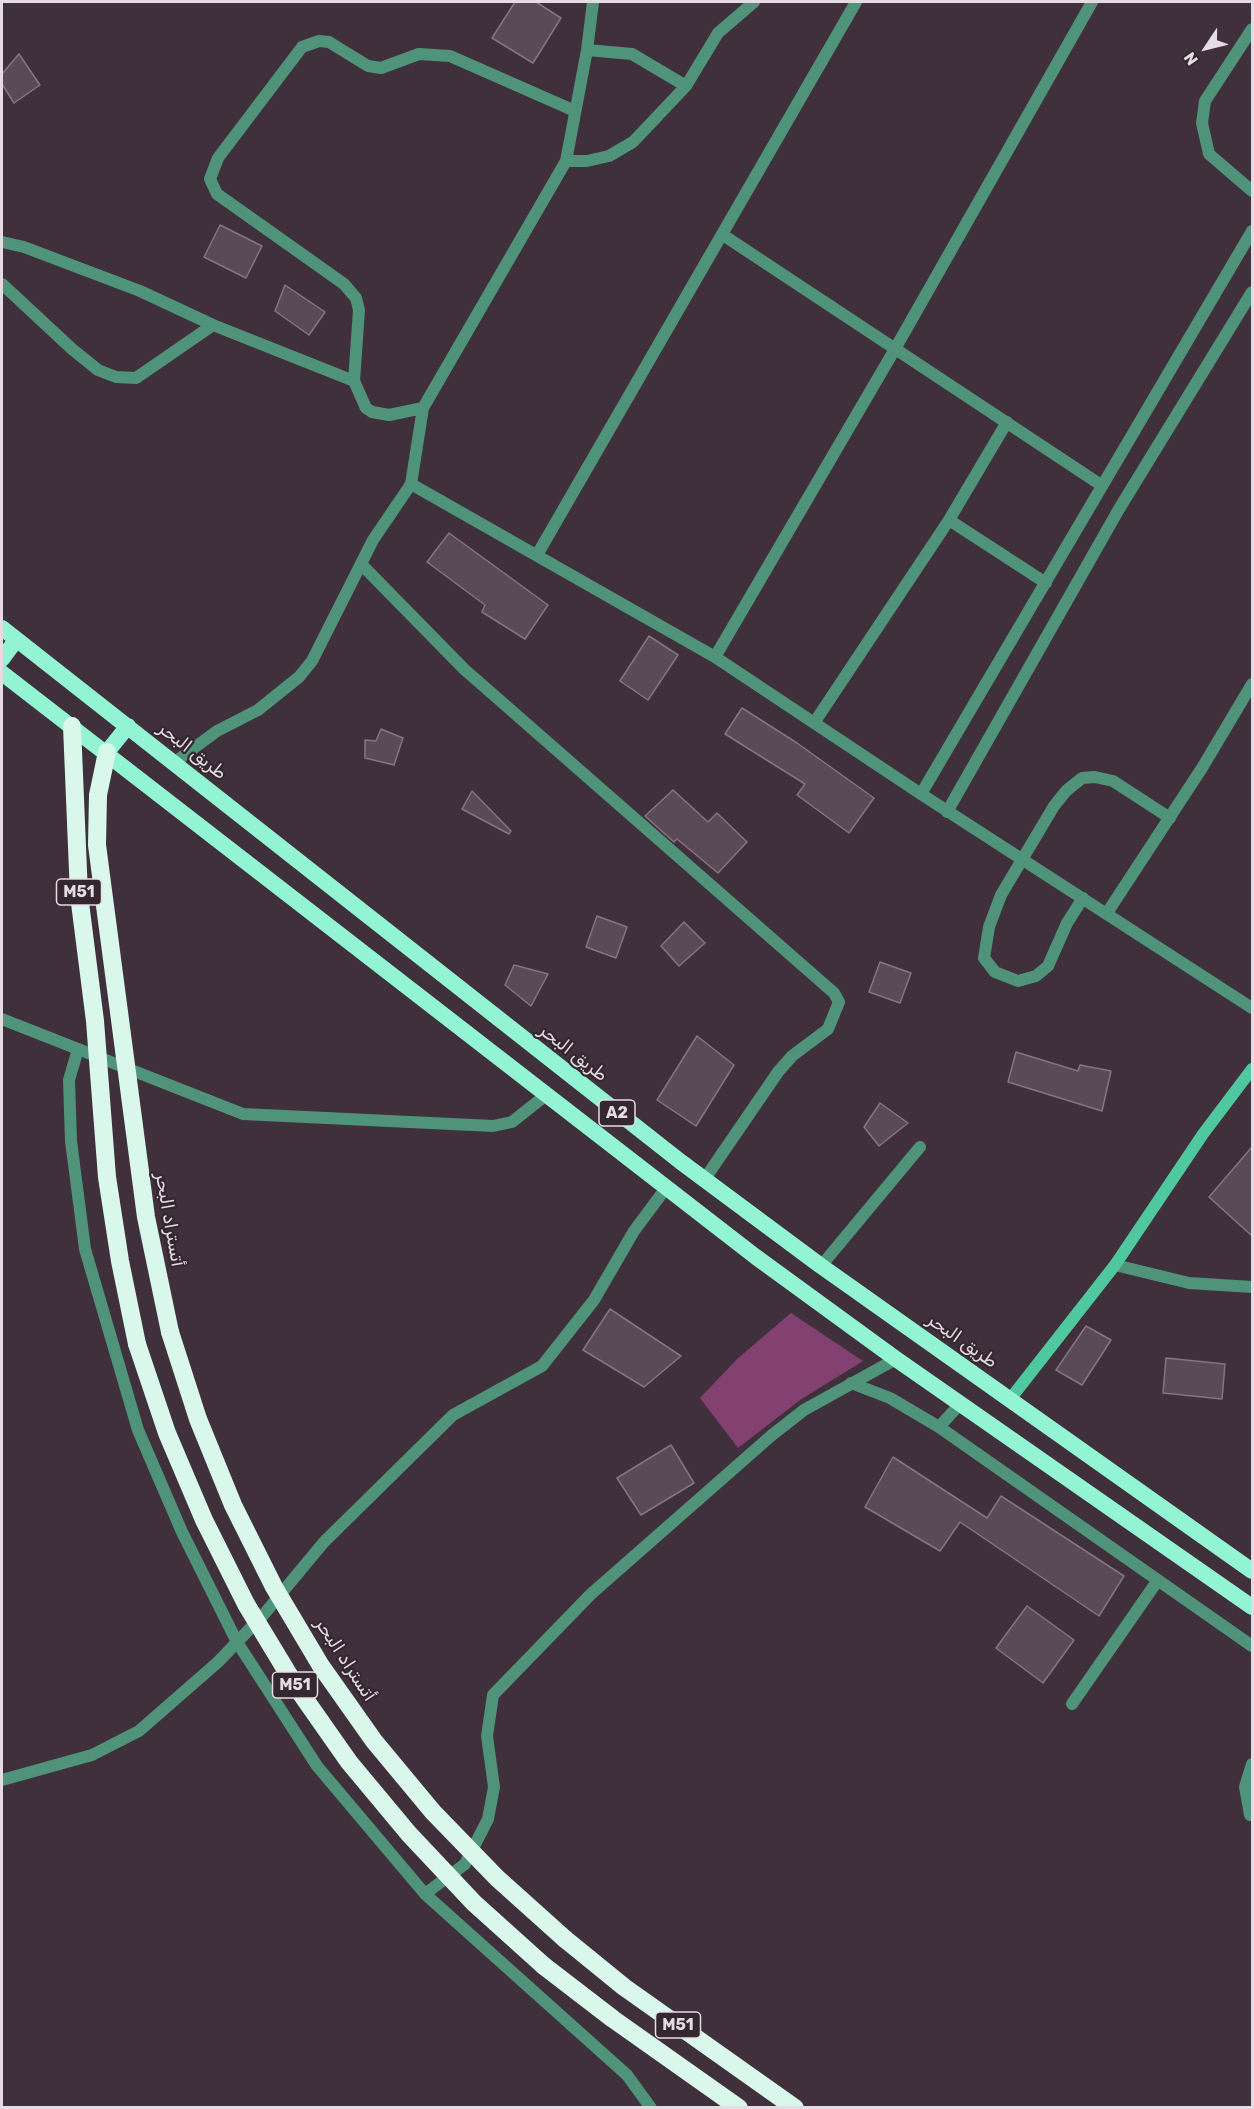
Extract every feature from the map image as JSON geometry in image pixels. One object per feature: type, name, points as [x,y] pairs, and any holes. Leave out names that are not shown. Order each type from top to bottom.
[{"type":"highway","name":"طريق البحر","points":[[2,628],[704,1180],[820,1266],[1011,1398],[1252,1571]]},
{"type":"highway","points":[[2,659],[16,640]]},
{"type":"highway","name":"A2","points":[[2,673],[107,752],[279,889],[666,1188],[896,1359],[1252,1607]]},
{"type":"highway","name":"M51","points":[[72,726],[79,895],[90,970],[107,1177],[120,1261],[137,1344],[167,1433],[204,1520],[246,1604],[295,1685],[349,1762],[409,1834],[474,1903],[544,1966],[613,2019],[740,2108]]},
{"type":"highway","points":[[107,752],[128,726]]},
{"type":"highway","name":"أتستراد البحر","points":[[107,752],[98,795],[97,845],[146,1217],[170,1332],[198,1419],[233,1505],[274,1587],[321,1666],[374,1741],[433,1812],[497,1878],[565,1939],[624,1987],[795,2108]]},
{"type":"main road","points":[[1011,1398],[1115,1265],[1203,1134],[1252,1069]]},
{"type":"street","points":[[175,762],[217,731],[258,710],[298,677],[312,661],[386,519],[411,484],[423,408],[566,161],[587,51],[593,2]]},
{"type":"street","points":[[566,161],[609,156],[633,142],[686,86],[718,33],[754,2]]},
{"type":"street","points":[[537,555],[856,2]]},
{"type":"street","points":[[715,657],[896,349],[1092,2]]},
{"type":"street","points":[[1252,29],[1205,101],[1202,123],[1209,154],[1252,191]]},
{"type":"street","points":[[423,408],[389,415],[372,412],[359,396],[354,381],[359,310],[356,298],[344,284],[226,202],[212,186],[210,179],[218,158],[302,47],[312,42],[329,42],[368,66],[381,68],[419,54],[450,56],[575,111]]},
{"type":"street","points":[[587,51],[632,54],[686,86]]},
{"type":"street","points":[[921,794],[1046,583],[1101,484],[1252,231]]},
{"type":"street","points":[[723,235],[1101,484]]},
{"type":"street","points":[[2,242],[24,247],[140,291],[213,325],[354,381]]},
{"type":"street","points":[[2,284],[98,370],[116,377],[136,378],[213,325]]},
{"type":"street","points":[[947,812],[1119,509],[1252,292]]},
{"type":"street","points":[[814,723],[949,520],[1007,423]]},
{"type":"street","points":[[411,484],[715,657],[947,812],[1252,1008]]},
{"type":"street","points":[[949,520],[1046,583]]},
{"type":"street","points":[[361,564],[464,669],[834,993],[840,1002],[828,1029],[792,1056],[777,1072],[704,1180]]},
{"type":"street","points":[[1107,913],[1170,818],[1252,684]]},
{"type":"street","points":[[1083,898],[1067,923],[1048,966],[1036,976],[1018,981],[995,972],[984,958],[989,927],[1001,895],[1024,861],[1054,806],[1065,791],[1082,778],[1095,777],[1113,781],[1170,818]]},
{"type":"street","points":[[2,1019],[243,1114],[493,1126],[512,1122],[546,1095]]},
{"type":"street","points":[[78,1049],[69,1080],[71,1141],[85,1249],[138,1430],[182,1532],[237,1642],[317,1766],[425,1894],[627,2075],[651,2108]]},
{"type":"street","points":[[820,1266],[920,1147]]},
{"type":"street","points":[[2,1780],[92,1755],[139,1731],[237,1642],[324,1542],[453,1415],[542,1366],[594,1300],[634,1231],[666,1188]]},
{"type":"street","points":[[1115,1265],[1189,1283],[1252,1287]]},
{"type":"street","points":[[425,1894],[465,1863],[488,1819],[494,1787],[487,1736],[493,1695],[591,1594],[763,1443],[804,1410],[896,1359]]},
{"type":"street","points":[[851,1383],[890,1398],[939,1427],[1252,1646]]},
{"type":"street","points":[[939,1427],[960,1404]]},
{"type":"street","points":[[1072,1704],[1158,1580]]},
{"type":"street","points":[[1250,1815],[1245,1787],[1252,1764]]},
{"type":"shaded area","points":[[791,1313],[863,1361],[800,1400],[738,1448],[700,1398],[737,1359]]},
{"type":"building","points":[[515,2],[536,2],[561,18],[533,63],[492,38]]},
{"type":"building","points":[[19,54],[40,85],[14,103],[2,84],[2,74]]},
{"type":"building","points":[[220,225],[262,246],[246,278],[204,257]]},
{"type":"building","points":[[285,285],[325,312],[309,335],[275,311]]},
{"type":"building","points":[[449,533],[548,605],[525,639],[482,612],[485,605],[427,562]]},
{"type":"building","points":[[649,636],[678,655],[648,700],[620,681]]},
{"type":"building","points":[[742,708],[797,743],[874,798],[849,833],[797,795],[805,784],[725,734]]},
{"type":"building","points":[[381,729],[403,738],[394,765],[365,758],[365,740],[376,741]]},
{"type":"building","points":[[673,790],[708,822],[717,813],[747,842],[718,873],[677,839],[674,842],[645,816]]},
{"type":"building","points":[[472,791],[511,831],[509,834],[462,809]]},
{"type":"building","points":[[597,916],[627,927],[616,958],[586,947]]},
{"type":"building","points":[[684,922],[705,943],[679,966],[661,946]]},
{"type":"building","points":[[880,962],[911,973],[900,1003],[869,992]]},
{"type":"building","points":[[514,965],[548,974],[531,1006],[505,985]]},
{"type":"building","points":[[697,1036],[734,1065],[696,1126],[657,1100]]},
{"type":"building","points":[[1016,1052],[1078,1071],[1080,1065],[1111,1071],[1102,1111],[1008,1082]]},
{"type":"building","points":[[880,1103],[908,1123],[879,1146],[864,1127]]},
{"type":"building","points":[[1252,1147],[1252,1236],[1209,1197]]},
{"type":"building","points":[[610,1309],[681,1356],[644,1387],[583,1350]]},
{"type":"building","points":[[1086,1326],[1111,1340],[1082,1385],[1056,1370]]},
{"type":"building","points":[[1166,1358],[1225,1364],[1222,1399],[1163,1393]]},
{"type":"building","points":[[671,1445],[694,1483],[641,1515],[617,1478]]},
{"type":"building","points":[[893,1457],[987,1518],[1001,1496],[1124,1576],[1099,1616],[960,1522],[940,1551],[865,1507]]},
{"type":"building","points":[[1027,1606],[1074,1640],[1043,1683],[996,1648]]}]
